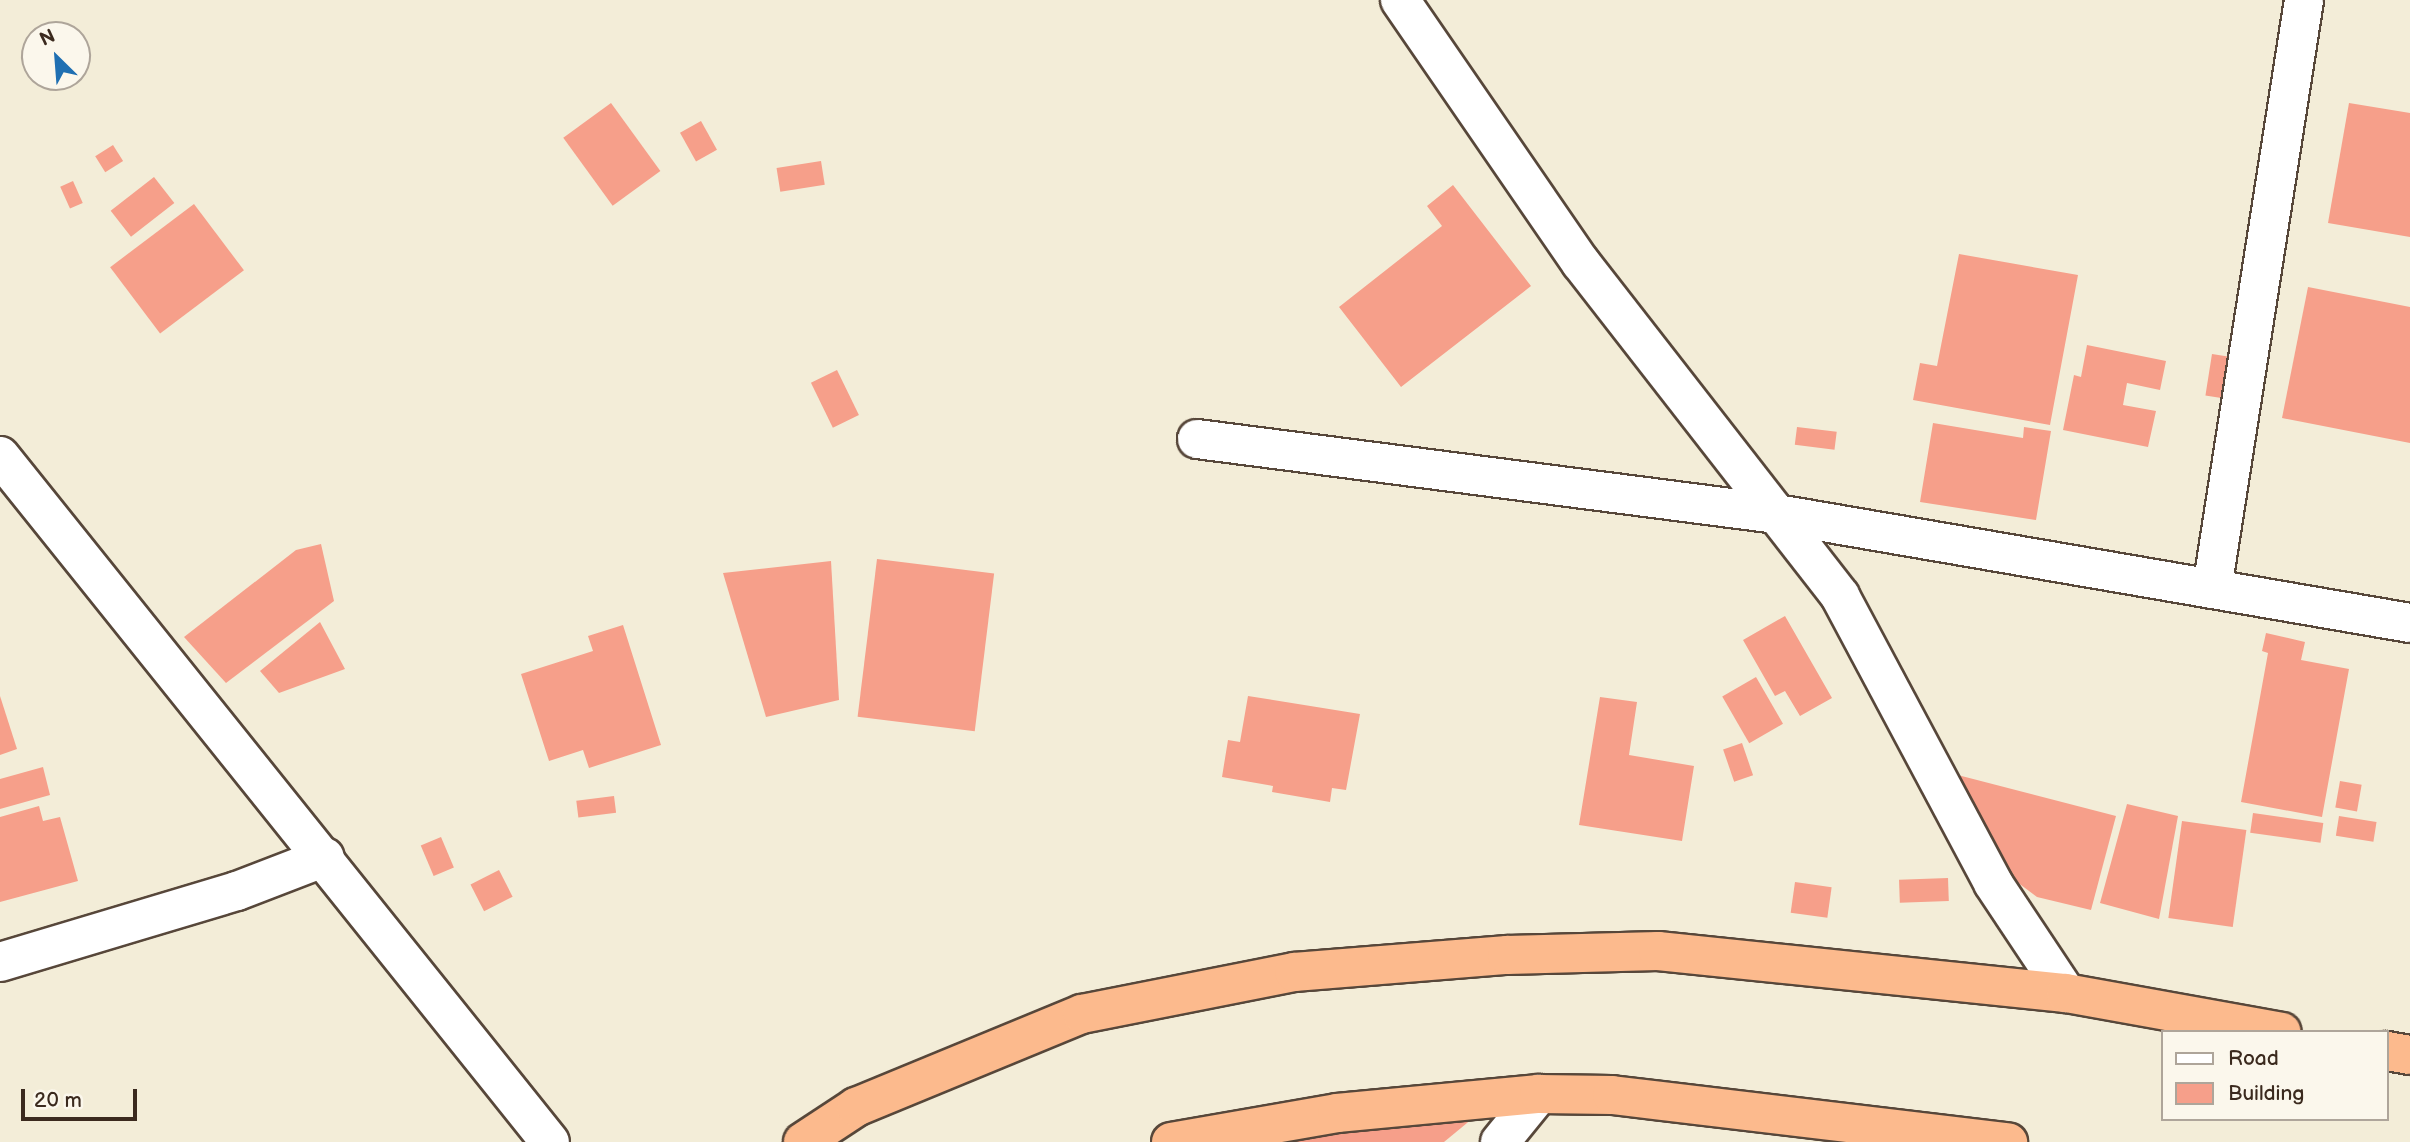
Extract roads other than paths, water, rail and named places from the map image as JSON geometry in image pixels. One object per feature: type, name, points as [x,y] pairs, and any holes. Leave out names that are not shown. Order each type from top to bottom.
[{"type":"highway","points":[[803,1142],[856,1107],[1082,1014],[1294,972],[1507,955],[1658,951],[2066,993],[2270,1030]]},
{"type":"highway","points":[[2389,1051],[2410,1055]]},
{"type":"highway","points":[[1171,1142],[1324,1114],[1539,1094],[1612,1095],[2008,1142]]},
{"type":"street","points":[[1400,0],[1581,263],[1840,596],[1993,883],[2066,993]]},
{"type":"street","points":[[2213,589],[2304,0]]},
{"type":"street","points":[[1198,439],[1777,514],[2410,623]]},
{"type":"street","points":[[0,456],[325,857],[550,1142]]},
{"type":"street","points":[[0,962],[237,891],[325,857]]},
{"type":"street","points":[[1500,1142],[1539,1094]]}]
